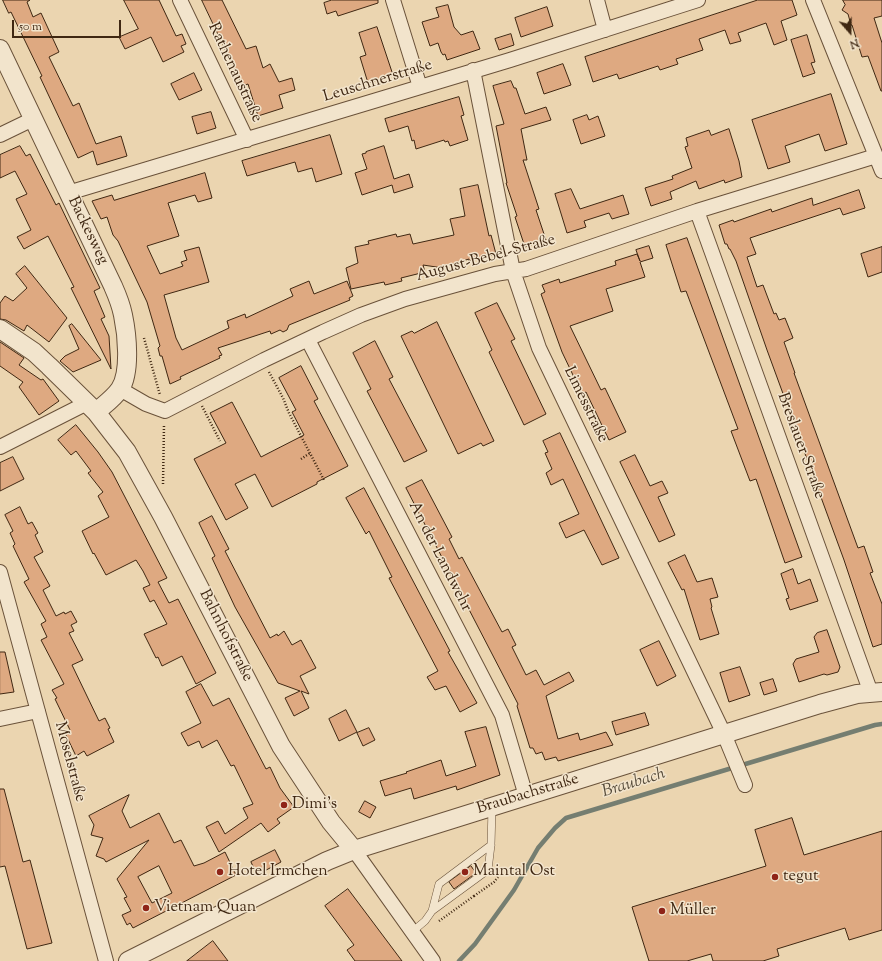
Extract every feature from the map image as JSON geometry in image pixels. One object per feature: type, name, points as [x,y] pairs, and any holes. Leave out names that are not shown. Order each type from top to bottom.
[{"type":"street","name":"Rathenaustraße","points":[[180,0],[247,140]]},
{"type":"street","points":[[393,0],[420,86]]},
{"type":"street","points":[[597,0],[605,30]]},
{"type":"street","name":"Leuschnerstraße","points":[[68,193],[510,60],[698,0]]},
{"type":"street","points":[[813,0],[882,171]]},
{"type":"street","name":"Backesweg","points":[[0,49],[113,286],[121,307],[125,326],[127,360],[125,379],[120,389],[112,398],[91,408]]},
{"type":"street","name":"Limesstraße","points":[[473,70],[513,271],[539,348],[724,734]]},
{"type":"street","points":[[0,135],[33,119]]},
{"type":"street","name":"August-Bebel-Straße","points":[[165,411],[264,360],[362,315],[405,299],[495,274],[526,269],[697,212],[876,156]]},
{"type":"street","name":"Breslauer Straße","points":[[697,212],[877,692]]},
{"type":"street","name":"Bahnhofstraße","points":[[0,329],[34,352],[91,408],[120,443],[139,472],[281,746],[331,822],[354,850],[433,961]]},
{"type":"street","name":"An der Landwehr","points":[[308,340],[502,715],[526,796]]},
{"type":"street","points":[[120,389],[146,404],[165,411]]},
{"type":"street","points":[[0,447],[91,408]]},
{"type":"street","name":"Moselstraße","points":[[0,572],[106,961]]},
{"type":"street","name":"Braubachstraße","points":[[128,961],[327,861],[354,850],[827,702],[857,694],[877,692]]},
{"type":"street","points":[[0,719],[38,711]]},
{"type":"street","points":[[724,734],[745,785]]},
{"type":"lane","points":[[413,931],[425,921],[432,911],[488,870],[491,845],[492,806]]},
{"type":"lane","points":[[432,911],[439,884],[491,845]]},
{"type":"path","points":[[142,334],[165,411],[163,439],[163,487]]},
{"type":"path","points":[[264,360],[289,413],[324,480]]},
{"type":"path","points":[[196,395],[220,441]]},
{"type":"path","points":[[301,458],[310,453]]},
{"type":"building","points":[[3,0],[30,0],[27,2],[33,17],[41,13],[59,52],[49,57],[73,106],[79,103],[96,144],[121,136],[127,156],[97,165],[93,151],[78,158],[40,77],[42,76],[11,12],[9,13]]},
{"type":"building","points":[[124,0],[159,0],[176,36],[182,34],[186,44],[181,46],[184,52],[163,62],[151,37],[125,49],[119,37],[138,29]]},
{"type":"building","points":[[202,0],[222,0],[246,49],[256,46],[263,68],[270,64],[279,82],[292,78],[295,90],[279,95],[283,108],[258,116],[248,84],[243,86]]},
{"type":"building","points":[[332,0],[378,0],[378,3],[338,16],[336,11],[327,14],[324,3]]},
{"type":"building","points":[[758,0],[792,0],[797,15],[781,21],[787,40],[774,45],[766,23],[738,33],[741,41],[730,44],[725,30],[699,39],[703,50],[676,59],[678,64],[660,70],[658,66],[619,79],[617,74],[593,82],[585,57]]},
{"type":"building","points":[[843,0],[882,0],[882,16],[874,18],[882,43],[882,91],[868,56],[862,57],[848,14],[842,10],[845,5]]},
{"type":"building","points":[[448,5],[454,27],[461,35],[473,31],[480,49],[447,60],[445,54],[443,55],[441,52],[438,43],[430,46],[422,22],[439,17],[436,8]]},
{"type":"building","points":[[547,7],[553,26],[521,37],[515,18]]},
{"type":"building","points":[[377,27],[393,75],[368,83],[360,57],[366,55],[359,33]]},
{"type":"building","points":[[511,34],[514,45],[499,50],[495,39]]},
{"type":"building","points":[[807,35],[815,62],[811,63],[815,73],[803,77],[791,40]]},
{"type":"building","points":[[563,64],[571,85],[544,94],[537,73]]},
{"type":"building","points":[[194,73],[202,90],[179,100],[171,84]]},
{"type":"building","points":[[511,81],[514,88],[516,88],[525,114],[546,107],[551,120],[521,129],[527,160],[523,160],[539,209],[536,210],[546,240],[525,247],[506,183],[496,126],[504,124],[493,86]]},
{"type":"building","points":[[831,94],[847,144],[825,151],[819,134],[785,146],[790,162],[768,169],[752,120]]},
{"type":"building","points":[[459,97],[464,115],[461,116],[468,140],[450,146],[448,141],[445,142],[444,140],[416,149],[408,126],[389,132],[385,119]]},
{"type":"building","points":[[211,112],[216,128],[197,134],[192,117]]},
{"type":"building","points":[[587,115],[589,120],[598,116],[605,136],[581,144],[573,120]]},
{"type":"building","points":[[729,129],[739,161],[742,177],[725,183],[724,180],[699,189],[696,181],[670,192],[672,199],[651,206],[645,188],[673,179],[672,176],[692,168],[685,147],[688,146],[686,138],[709,130],[711,135]]},
{"type":"building","points":[[330,135],[342,174],[316,182],[312,168],[298,172],[295,162],[247,176],[242,161]]},
{"type":"building","points":[[20,146],[26,156],[30,154],[56,205],[59,203],[100,288],[94,291],[105,317],[101,319],[109,336],[111,369],[71,288],[74,287],[48,236],[24,249],[17,237],[31,230],[16,199],[27,194],[15,171],[0,178],[0,155]]},
{"type":"building","points":[[384,146],[394,179],[409,174],[413,187],[394,193],[392,185],[362,195],[355,173],[367,169],[362,154]]},
{"type":"building","points":[[205,173],[212,198],[198,202],[195,195],[168,203],[179,236],[147,246],[160,274],[183,266],[181,262],[187,260],[184,251],[199,247],[209,282],[164,295],[176,338],[182,350],[229,328],[227,321],[245,314],[246,318],[293,296],[290,289],[309,281],[314,294],[347,281],[353,296],[349,298],[350,300],[289,325],[287,330],[283,332],[280,330],[271,334],[270,331],[218,348],[222,355],[219,356],[220,358],[180,377],[181,379],[170,384],[162,356],[160,356],[158,348],[160,346],[147,302],[118,241],[113,235],[107,217],[101,219],[92,201],[112,195],[114,200]]},
{"type":"building","points":[[478,185],[489,236],[491,235],[496,254],[469,261],[469,259],[443,268],[423,265],[425,272],[401,278],[402,281],[385,285],[384,282],[351,289],[346,268],[358,263],[355,247],[369,244],[368,241],[396,234],[397,237],[410,234],[413,244],[454,235],[450,219],[465,216],[460,189]]},
{"type":"building","points":[[571,189],[580,209],[623,195],[629,214],[612,219],[609,213],[584,221],[586,227],[567,233],[555,194]]},
{"type":"building","points":[[859,190],[865,208],[843,215],[840,208],[750,238],[756,254],[747,257],[757,287],[763,285],[774,314],[776,313],[779,320],[785,318],[793,338],[784,342],[794,373],[858,548],[864,546],[873,572],[870,573],[882,604],[882,644],[873,647],[844,560],[736,261],[727,244],[725,244],[719,225],[733,220],[734,222],[771,209],[772,212],[812,198],[813,205]]},
{"type":"building","points":[[687,238],[802,557],[785,563],[756,479],[750,481],[731,431],[738,429],[686,291],[681,292],[666,245]]},
{"type":"building","points":[[649,246],[653,258],[640,262],[645,277],[606,289],[613,311],[570,326],[601,390],[605,388],[626,432],[609,440],[586,392],[582,394],[562,352],[541,294],[545,292],[542,285],[559,279],[560,283],[616,265],[615,261],[637,254],[640,261],[636,250]]},
{"type":"building","points":[[882,247],[882,272],[868,277],[861,254]]},
{"type":"building","points":[[25,266],[67,318],[49,342],[27,325],[24,331],[6,320],[0,319],[0,303],[5,296],[13,301],[27,288],[16,274]]},
{"type":"building","points":[[497,303],[515,339],[511,341],[546,414],[524,425],[489,352],[492,350],[475,313]]},
{"type":"building","points":[[437,322],[494,441],[483,446],[481,443],[458,454],[401,336],[412,331],[414,333]]},
{"type":"building","points":[[72,324],[101,360],[73,372],[60,361],[65,356],[79,349],[69,326]]},
{"type":"building","points":[[375,341],[393,377],[389,379],[427,451],[404,462],[367,391],[371,389],[353,353]]},
{"type":"building","points":[[0,342],[24,358],[19,365],[41,380],[43,379],[59,401],[39,415],[19,387],[23,382],[0,366]]},
{"type":"building","points":[[301,366],[318,399],[314,401],[348,466],[272,507],[255,474],[235,484],[248,508],[226,520],[194,459],[226,443],[210,413],[232,402],[261,457],[304,435],[292,412],[296,410],[279,378]]},
{"type":"building","points":[[76,425],[112,472],[167,578],[158,582],[169,603],[178,599],[216,673],[196,684],[182,656],[162,666],[158,657],[156,658],[144,634],[167,624],[154,600],[150,602],[143,588],[150,585],[136,560],[106,575],[94,553],[93,554],[82,531],[109,517],[98,496],[103,492],[88,473],[91,471],[76,451],[71,455],[58,440]]},
{"type":"building","points":[[560,433],[619,558],[602,565],[584,530],[566,538],[559,523],[579,514],[563,479],[551,485],[546,473],[552,469],[545,453],[548,452],[543,441]]},
{"type":"building","points":[[635,455],[650,486],[662,481],[668,493],[658,497],[675,535],[659,542],[620,462]]},
{"type":"building","points":[[13,457],[24,479],[0,491],[0,463]]},
{"type":"building","points":[[422,480],[452,537],[449,539],[459,559],[462,557],[502,632],[508,629],[516,645],[512,647],[526,675],[536,670],[544,685],[569,672],[574,681],[546,696],[558,739],[578,733],[580,740],[606,732],[613,745],[558,761],[556,757],[545,760],[542,752],[536,754],[533,748],[530,748],[517,706],[518,704],[406,488]]},
{"type":"building","points":[[364,488],[450,651],[448,652],[477,703],[460,712],[446,686],[435,690],[427,677],[438,671],[389,578],[392,577],[369,531],[366,534],[346,498]]},
{"type":"building","points":[[20,507],[28,524],[32,522],[38,533],[35,535],[43,552],[34,557],[50,586],[43,590],[56,616],[64,612],[65,614],[71,611],[77,622],[71,625],[74,631],[69,633],[83,660],[72,665],[99,721],[105,718],[114,742],[87,756],[84,751],[76,756],[65,733],[70,730],[55,699],[57,698],[52,690],[64,684],[41,640],[47,637],[41,624],[46,621],[24,582],[29,579],[13,546],[15,544],[10,533],[13,531],[5,515]]},
{"type":"building","points":[[212,516],[229,549],[225,551],[270,638],[277,634],[278,636],[284,631],[292,645],[301,640],[316,668],[300,676],[309,694],[301,691],[309,708],[294,716],[285,698],[300,691],[278,683],[235,607],[212,558],[215,556],[199,523]]},
{"type":"building","points":[[685,555],[697,582],[712,578],[718,597],[710,599],[711,608],[719,634],[700,640],[684,589],[682,590],[668,563]]},
{"type":"building","points":[[793,569],[798,584],[810,579],[818,601],[790,610],[786,599],[789,598],[781,574]]},
{"type":"building","points":[[827,630],[840,667],[838,672],[827,675],[824,674],[799,682],[793,664],[796,659],[819,652],[814,637],[817,633]]},
{"type":"building","points":[[659,641],[676,676],[657,686],[640,650]]},
{"type":"building","points":[[0,652],[5,652],[14,692],[0,694]]},
{"type":"building","points":[[740,667],[750,695],[729,702],[720,673]]},
{"type":"building","points":[[773,679],[777,691],[764,695],[760,683]]},
{"type":"building","points":[[201,684],[213,706],[229,698],[266,769],[270,767],[280,788],[294,807],[277,819],[280,823],[268,832],[261,823],[219,852],[206,827],[218,821],[225,834],[248,818],[243,808],[253,804],[234,765],[231,766],[217,740],[202,748],[199,741],[188,746],[181,733],[201,723],[186,692]]},
{"type":"building","points":[[346,710],[357,732],[339,741],[329,719]]},
{"type":"building","points":[[645,713],[649,725],[616,735],[612,722]]},
{"type":"building","points":[[486,727],[500,775],[457,790],[456,786],[414,799],[411,788],[385,796],[380,781],[407,773],[406,772],[441,760],[446,776],[476,766],[465,732]]},
{"type":"building","points":[[369,728],[375,740],[363,746],[357,733]]},
{"type":"building","points":[[0,789],[4,789],[23,862],[30,860],[52,943],[27,949],[5,866],[0,867]]},
{"type":"building","points":[[129,795],[122,811],[130,828],[159,813],[174,843],[181,840],[194,866],[204,863],[225,852],[236,875],[133,928],[130,923],[127,925],[122,915],[131,911],[124,898],[127,897],[117,879],[149,840],[106,862],[104,859],[96,856],[103,838],[91,835],[94,825],[89,816]],"holes":[[[159,866],[172,893],[152,903],[138,877]]]},
{"type":"building","points":[[365,801],[376,807],[370,818],[359,812]]},
{"type":"building","points":[[792,818],[804,855],[882,831],[882,930],[849,940],[845,928],[777,949],[779,956],[763,961],[713,961],[711,954],[687,961],[649,961],[632,907],[766,866],[755,830]]},
{"type":"building","points":[[275,850],[281,862],[257,875],[251,862]]},
{"type":"building","points":[[471,866],[476,873],[454,889],[449,882]]},
{"type":"building","points":[[348,889],[402,961],[355,961],[347,950],[354,945],[325,906]]},
{"type":"building","points":[[213,941],[228,961],[187,961]]},
{"type":"waterway","name":"Braubach","points":[[459,961],[475,944],[514,890],[538,848],[555,828],[566,818],[882,724]]},
{"type":"place","name":"Dimi's","points":[[284,805]]},
{"type":"place","name":"Hotel Irmchen","points":[[220,872]]},
{"type":"place","name":"Maintal Ost","points":[[465,872]]},
{"type":"place","name":"tegut","points":[[775,877]]},
{"type":"place","name":"Vietnam Quan","points":[[146,908]]},
{"type":"place","name":"Müller","points":[[662,911]]}]
